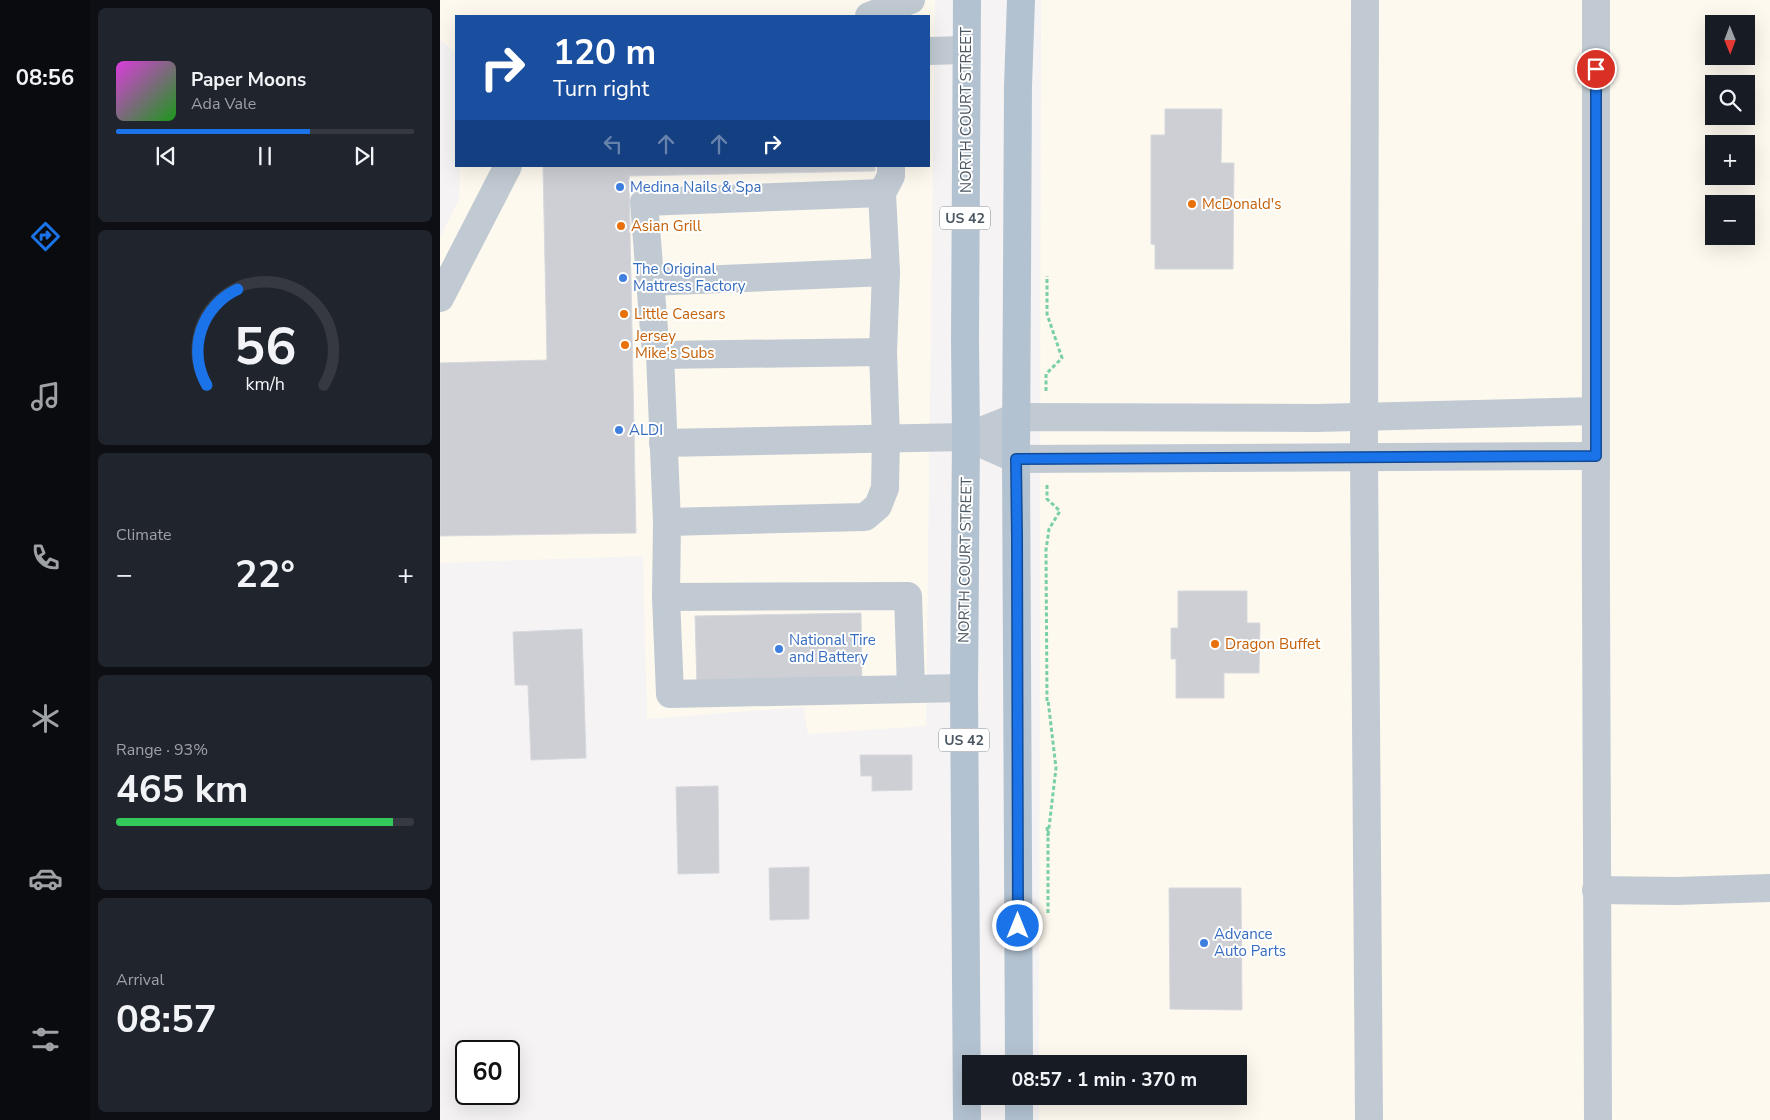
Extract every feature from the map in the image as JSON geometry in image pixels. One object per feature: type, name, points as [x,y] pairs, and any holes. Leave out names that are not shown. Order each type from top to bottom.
[{"type":"main road","name":"NORTH COURT STREET","points":[[967,0],[964,688],[967,1120]]},
{"type":"main road","points":[[1019,1055],[1016,417],[1018,96],[1021,0]]},
{"type":"main road","points":[[1019,1105],[1020,1120]]},
{"type":"lane","points":[[877,11],[911,0]]},
{"type":"lane","points":[[1365,0],[1364,458],[1369,1120]]},
{"type":"lane","points":[[1596,0],[1596,890],[1598,1120]]},
{"type":"lane","points":[[930,51],[966,50]]},
{"type":"lane","points":[[440,298],[507,167]]},
{"type":"lane","points":[[667,522],[865,517],[878,506],[885,488],[886,438],[883,352],[886,272],[882,193],[891,176],[891,167]]},
{"type":"lane","points":[[882,193],[644,202],[655,343],[660,355],[667,522],[666,597],[670,694],[964,688]]},
{"type":"lane","points":[[649,282],[886,272]]},
{"type":"lane","points":[[660,355],[883,352]]},
{"type":"lane","points":[[663,443],[966,437],[1016,417],[1316,418],[1596,411]]},
{"type":"lane","points":[[966,437],[1016,459],[1596,456]]},
{"type":"lane","points":[[666,597],[908,596],[911,688]]},
{"type":"lane","points":[[1596,890],[1676,891],[1770,888]]},
{"type":"path","points":[[1046,269],[1047,314],[1062,358],[1046,374],[1047,417]]},
{"type":"path","points":[[1046,458],[1047,499],[1060,511],[1049,529],[1046,550],[1047,694],[1056,768],[1048,836]]},
{"type":"shaded area","points":[[440,0],[935,0],[926,726],[808,734],[803,707],[647,719],[643,556],[440,563],[440,238],[459,199],[460,167],[930,167],[930,15],[455,15],[455,53],[440,39]]},
{"type":"shaded area","points":[[1041,0],[1770,0],[1770,1120],[1039,1120],[1039,1105],[1247,1105],[1247,1055],[1039,1055]]},
{"type":"building","name":"McDonald's","points":[[1165,109],[1222,109],[1221,163],[1234,163],[1233,269],[1155,269],[1155,245],[1151,244],[1151,135],[1165,135]]},
{"type":"building","points":[[543,167],[875,167],[875,171],[629,176],[636,533],[440,536],[440,363],[547,360]]},
{"type":"building","name":"Dragon Buffet","points":[[1178,591],[1247,591],[1247,623],[1260,623],[1259,673],[1224,673],[1224,698],[1176,698],[1176,659],[1171,659],[1171,628],[1178,628]]},
{"type":"building","name":"National Tire and Battery","points":[[861,613],[862,683],[697,686],[695,616]]},
{"type":"building","points":[[582,629],[586,758],[531,760],[528,685],[515,685],[513,632]]},
{"type":"building","points":[[860,755],[912,755],[912,790],[872,791],[872,776],[861,776]]},
{"type":"building","points":[[718,786],[719,873],[678,874],[676,787]]},
{"type":"building","points":[[809,867],[809,919],[770,920],[769,868]]},
{"type":"building","points":[[1169,888],[1241,888],[1242,1010],[1170,1009]]},
{"type":"place","name":"Medina Nails & Spa","points":[[620,187]]},
{"type":"place","name":"McDonald's","points":[[1192,204]]},
{"type":"place","name":"Asian Grill","points":[[621,226]]},
{"type":"place","name":"The Original Mattress Factory","points":[[623,278]]},
{"type":"place","name":"Little Caesars","points":[[624,314]]},
{"type":"place","name":"Jersey Mike's Subs","points":[[625,345]]},
{"type":"place","name":"ALDI","points":[[619,430]]},
{"type":"place","name":"Dragon Buffet","points":[[1215,644]]},
{"type":"place","name":"National Tire and Battery","points":[[779,649]]},
{"type":"place","name":"Advance Auto Parts","points":[[1204,943]]},
{"type":"route","points":[[1018,926],[1016,459],[1596,456],[1596,69]]}]
